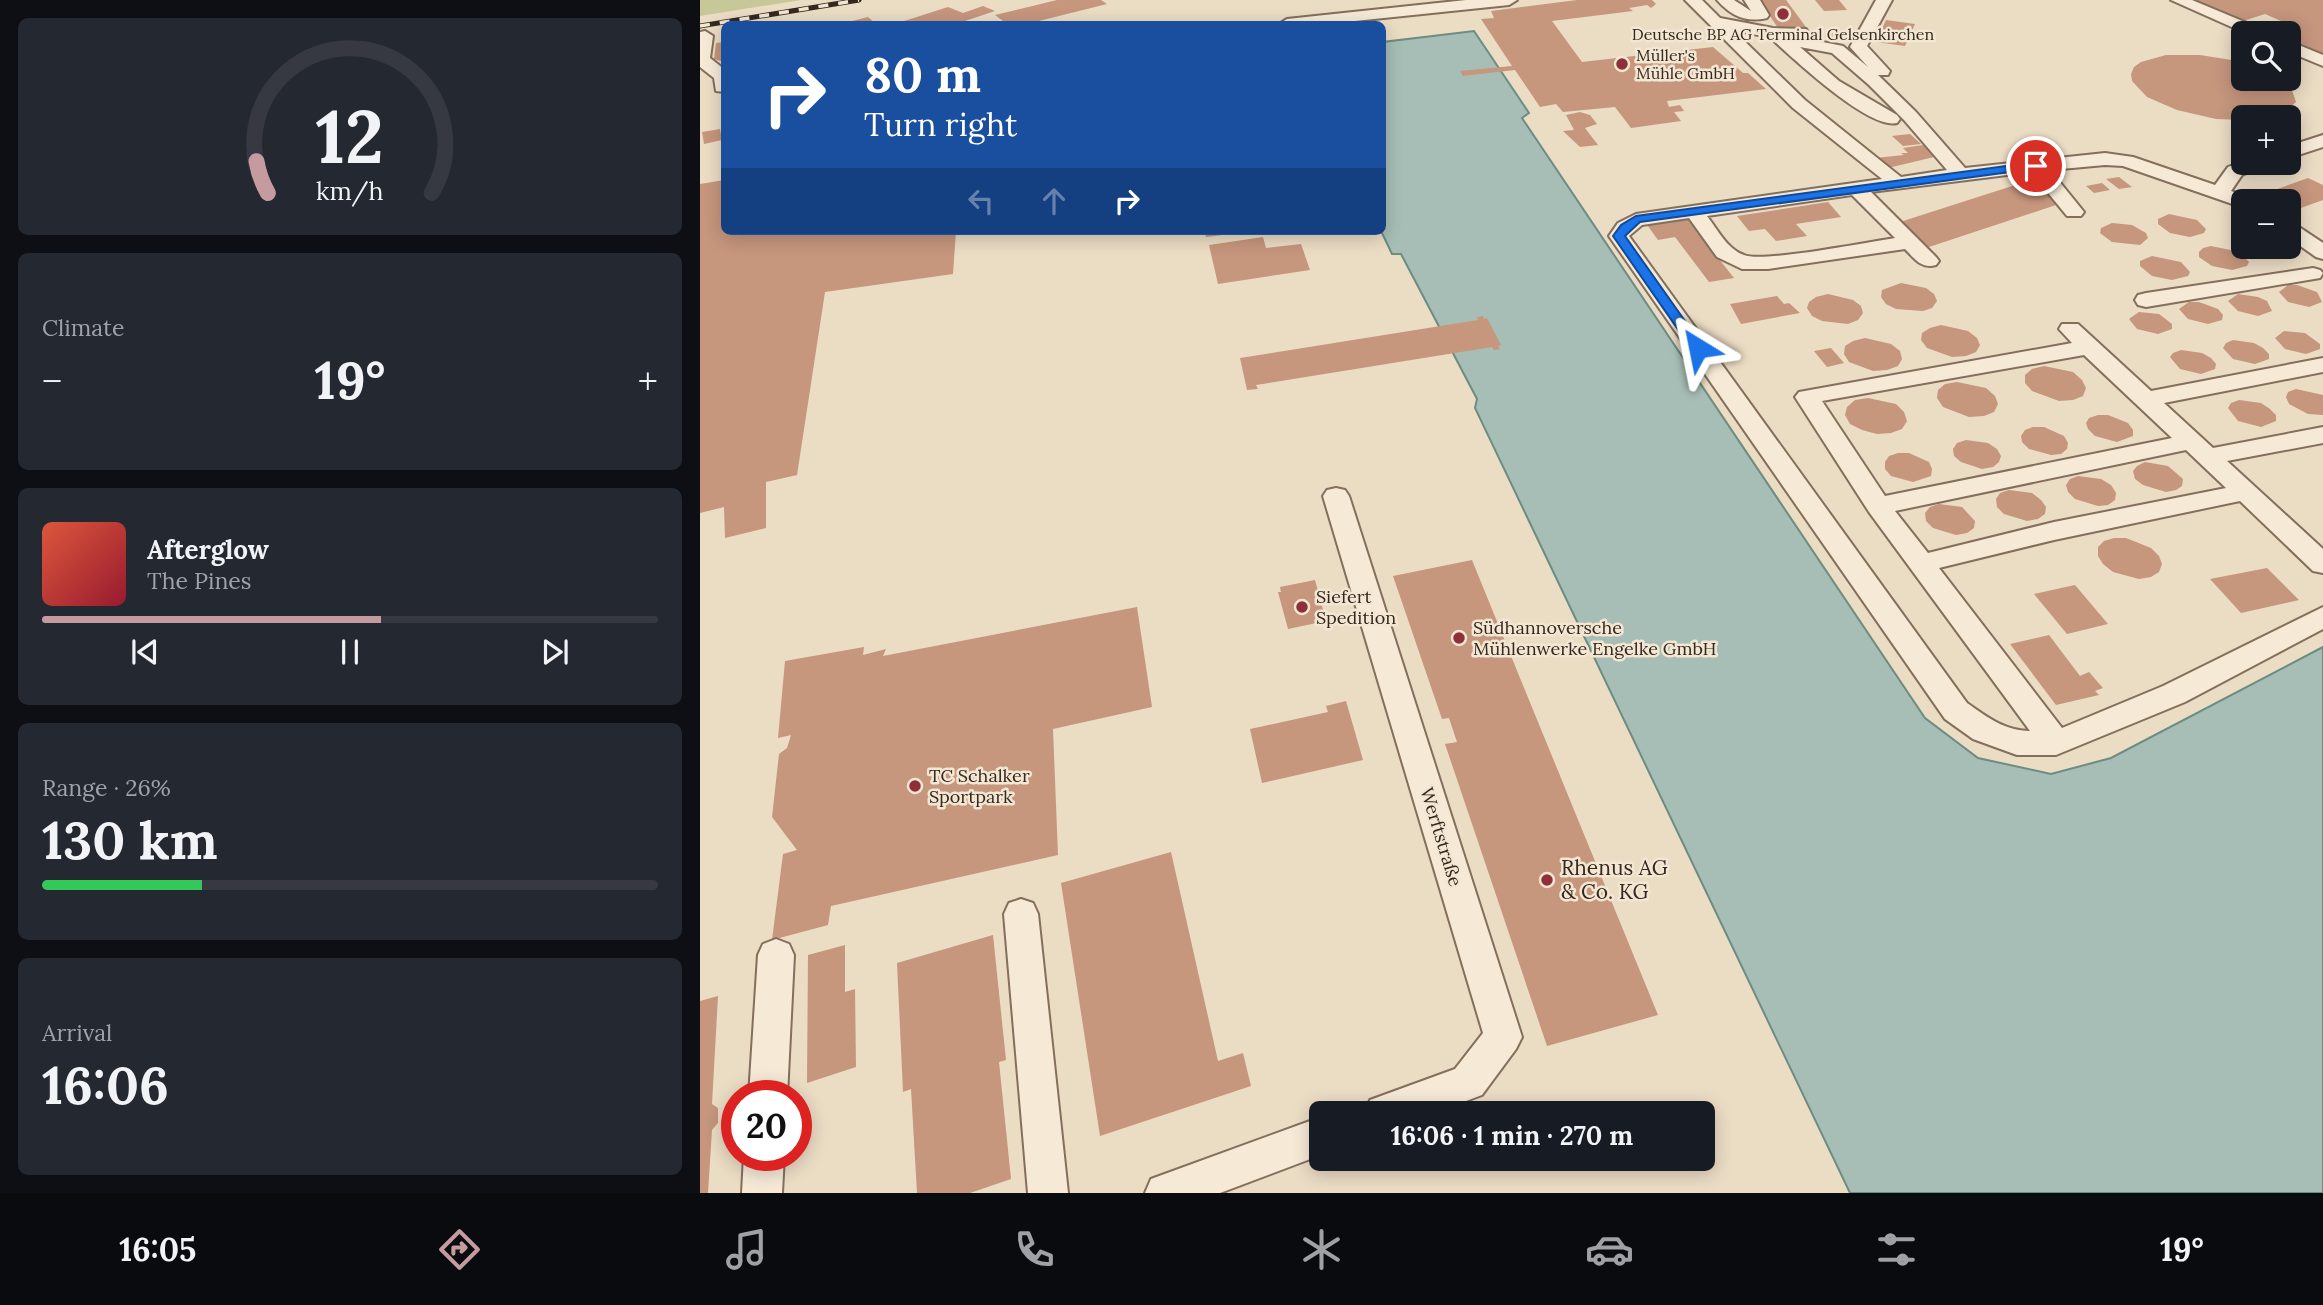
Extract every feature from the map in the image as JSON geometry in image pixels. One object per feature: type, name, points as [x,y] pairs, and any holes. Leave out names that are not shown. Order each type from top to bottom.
[{"type":"street","points":[[1315,21],[1509,0]]},
{"type":"street","points":[[1693,0],[1799,104],[1866,139],[1897,183]]},
{"type":"street","points":[[1725,0],[1741,15],[1761,15],[1752,0]]},
{"type":"street","points":[[1884,0],[1858,47],[1984,172]]},
{"type":"street","points":[[2179,0],[2231,22]]},
{"type":"street","points":[[1279,21],[1284,8]]},
{"type":"street","points":[[1716,22],[1837,49],[1900,117],[1960,174]]},
{"type":"street","points":[[1777,36],[1866,30]]},
{"type":"street","points":[[705,36],[701,60],[721,75]]},
{"type":"street","points":[[1777,36],[1833,85],[1900,117]]},
{"type":"street","points":[[2301,51],[2323,61]]},
{"type":"street","points":[[1866,139],[1884,121],[1900,117]]},
{"type":"street","points":[[2301,148],[2323,141]]},
{"type":"street","points":[[2231,197],[2126,160],[2105,159],[1960,174],[1695,213],[1636,219],[1625,227],[1619,236],[1956,711],[1984,731],[2017,743],[2056,743],[2174,694],[2323,617]]},
{"type":"street","points":[[2036,166],[2074,212]]},
{"type":"street","points":[[2220,192],[2232,175]]},
{"type":"street","points":[[1858,190],[1929,261]]},
{"type":"street","points":[[1695,213],[1724,253],[1742,263],[1768,263],[1911,242]]},
{"type":"street","points":[[2301,237],[2323,253]]},
{"type":"street","points":[[2146,300],[2320,275]]},
{"type":"street","points":[[2070,328],[2323,564]]},
{"type":"street","points":[[2056,743],[1878,506],[1807,397],[2090,347]]},
{"type":"street","points":[[2146,399],[2323,365]]},
{"type":"street","points":[[1878,506],[2199,450],[2323,435]]},
{"type":"street","points":[[1923,563],[2054,531],[2246,492]]},
{"type":"street","name":"Werftstraße","points":[[1336,496],[1503,1037],[1468,1082],[1417,1101]]},
{"type":"street","points":[[1020,914],[1048,1193]]},
{"type":"street","points":[[769,1080],[776,955]]},
{"type":"street","points":[[1165,1193],[1309,1140]]},
{"type":"street","points":[[762,1193],[763,1171]]},
{"type":"green space","points":[[700,0],[801,0],[700,16]]},
{"type":"shaded area","points":[[1474,31],[1529,113],[1522,118],[1925,718],[1978,758],[2051,774],[2111,758],[2323,647],[2323,1193],[1850,1193],[1475,408],[1477,399],[1401,254],[1392,254],[1383,235],[1386,235],[1386,42]]},
{"type":"building","points":[[1057,0],[1101,0],[1107,4],[1039,21],[1003,21],[995,15]]},
{"type":"building","name":"Müller's Mühle GmbH","points":[[1577,0],[1652,0],[1656,4],[1651,8],[1647,5],[1629,8],[1633,11],[1552,21],[1582,62],[1713,47],[1766,89],[1667,101],[1669,107],[1680,105],[1684,111],[1674,112],[1681,121],[1631,128],[1615,107],[1563,112],[1556,104],[1540,107],[1515,70],[1463,76],[1460,71],[1512,66],[1481,19],[1494,18],[1491,11]]},
{"type":"building","name":"Deutsche BP AG Terminal Gelsenkirchen","points":[[1759,0],[1786,0],[1806,27],[1778,28]]},
{"type":"building","points":[[1815,0],[1839,0],[1847,10],[1824,11]]},
{"type":"building","points":[[2188,0],[2323,0],[2323,57],[2301,48],[2301,21],[2281,21],[2265,14],[2238,21]]},
{"type":"building","points":[[983,6],[995,11],[965,21],[904,21],[948,7],[963,13]]},
{"type":"building","points":[[868,17],[873,21],[852,21]]},
{"type":"building","points":[[1886,20],[1915,24],[1905,46],[1876,42]]},
{"type":"building","points":[[1825,33],[1847,33],[1847,40],[1825,37]]},
{"type":"building","points":[[721,42],[721,61],[714,59],[716,43]]},
{"type":"building","points":[[2166,55],[2200,55],[2231,60],[2231,91],[2292,91],[2296,102],[2293,105],[2231,105],[2231,120],[2177,110],[2147,97],[2132,81],[2134,67],[2141,62]]},
{"type":"building","points":[[1580,112],[1590,115],[1597,124],[1585,128],[1598,145],[1580,147],[1563,131],[1574,130],[1566,115]]},
{"type":"building","points":[[720,129],[721,140],[704,144],[702,132]]},
{"type":"building","points":[[1910,134],[1921,144],[1903,146],[1892,136]]},
{"type":"building","points":[[1923,145],[1934,157],[1888,168],[1875,158],[1904,155],[1901,153],[1908,153],[1903,148]]},
{"type":"building","points":[[2119,177],[2132,187],[2119,189],[2106,179]]},
{"type":"building","points":[[2308,178],[2323,185],[2323,200],[2301,208],[2301,189],[2277,189]]},
{"type":"building","points":[[2034,179],[2059,204],[1923,249],[1900,222]]},
{"type":"building","points":[[721,180],[721,235],[956,235],[953,274],[825,292],[797,475],[766,482],[766,528],[725,538],[724,507],[700,513],[700,184]]},
{"type":"building","points":[[2102,183],[2110,190],[2094,193],[2086,186]]},
{"type":"building","points":[[1828,202],[1841,217],[1796,224],[1807,236],[1776,241],[1765,229],[1749,231],[1737,216]]},
{"type":"building","points":[[2169,214],[2197,220],[2206,229],[2204,233],[2190,237],[2170,233],[2158,224],[2158,219]]},
{"type":"building","points":[[1685,216],[1734,278],[1709,282],[1675,237],[1658,240],[1645,222]]},
{"type":"building","points":[[2112,223],[2132,225],[2146,233],[2148,238],[2140,245],[2112,242],[2100,233],[2101,228]]},
{"type":"building","points":[[1263,237],[1266,248],[1301,244],[1310,270],[1218,284],[1209,245]]},
{"type":"building","points":[[2211,246],[2231,250],[2231,259],[2246,259],[2249,262],[2247,266],[2232,270],[2212,266],[2199,257],[2203,248]]},
{"type":"building","points":[[2152,256],[2181,262],[2190,272],[2188,276],[2172,280],[2152,276],[2140,266],[2140,261]]},
{"type":"building","points":[[1901,283],[1926,288],[1934,294],[1937,301],[1932,308],[1923,311],[1896,309],[1886,304],[1881,297],[1882,290]]},
{"type":"building","points":[[2288,285],[2297,285],[2317,292],[2322,302],[2309,307],[2288,302],[2279,292]]},
{"type":"building","points":[[1828,294],[1853,300],[1861,306],[1863,313],[1858,320],[1848,324],[1822,321],[1812,316],[1807,308],[1809,302]]},
{"type":"building","points":[[2238,294],[2267,301],[2272,311],[2258,316],[2238,311],[2228,301]]},
{"type":"building","points":[[1777,296],[1784,304],[1789,303],[1800,313],[1741,324],[1730,304]]},
{"type":"building","points":[[2189,302],[2199,302],[2218,309],[2223,315],[2222,320],[2208,324],[2188,319],[2179,309]]},
{"type":"building","points":[[2139,312],[2159,314],[2172,324],[2172,329],[2158,334],[2137,329],[2129,319]]},
{"type":"building","points":[[1483,316],[1484,319],[1487,318],[1501,345],[1498,346],[1500,349],[1494,350],[1492,347],[1256,385],[1258,389],[1247,390],[1240,358],[1478,320],[1477,317]]},
{"type":"building","points":[[1941,325],[1968,331],[1977,338],[1980,345],[1976,352],[1952,357],[1927,348],[1921,340],[1922,333]]},
{"type":"building","points":[[2284,331],[2305,333],[2320,344],[2320,349],[2306,354],[2285,349],[2275,338]]},
{"type":"building","points":[[1865,338],[1891,344],[1900,351],[1902,359],[1898,366],[1873,371],[1849,362],[1844,354],[1845,346]]},
{"type":"building","points":[[2233,340],[2254,343],[2269,354],[2269,359],[2255,364],[2233,359],[2223,348]]},
{"type":"building","points":[[1831,348],[1844,363],[1827,367],[1814,351]]},
{"type":"building","points":[[2181,350],[2202,353],[2211,358],[2216,364],[2215,369],[2201,374],[2180,369],[2170,357]]},
{"type":"building","points":[[2044,366],[2073,372],[2086,388],[2083,396],[2059,401],[2032,391],[2025,383],[2025,375],[2032,369]]},
{"type":"building","points":[[1957,382],[1986,388],[1995,396],[1998,404],[1994,412],[1969,417],[1943,407],[1937,398],[1938,390],[1945,384]]},
{"type":"building","points":[[2296,389],[2323,395],[2323,415],[2308,414],[2289,404],[2286,397],[2288,392]]},
{"type":"building","points":[[1868,398],[1896,404],[1904,412],[1907,421],[1902,429],[1877,434],[1850,424],[1845,415],[1847,407],[1855,400]]},
{"type":"building","points":[[2239,400],[2261,403],[2276,415],[2276,421],[2261,427],[2238,421],[2228,408],[2231,403]]},
{"type":"building","points":[[2108,415],[2128,423],[2133,430],[2133,436],[2117,442],[2095,436],[2086,423],[2089,418]]},
{"type":"building","points":[[2044,427],[2064,436],[2068,443],[2067,449],[2061,454],[2051,455],[2029,449],[2022,442],[2021,436],[2025,430]]},
{"type":"building","points":[[1966,440],[1988,443],[1997,449],[2001,456],[1999,462],[1993,467],[1982,469],[1961,462],[1954,456],[1953,449],[1957,443]]},
{"type":"building","points":[[1909,453],[1929,462],[1931,476],[1913,482],[1891,476],[1885,469],[1885,462],[1889,456]]},
{"type":"building","points":[[2145,462],[2168,466],[2183,479],[2182,486],[2166,492],[2143,485],[2135,479],[2133,471]]},
{"type":"building","points":[[2078,476],[2101,479],[2111,485],[2116,493],[2115,500],[2108,505],[2098,506],[2075,499],[2068,492],[2066,485],[2070,479]]},
{"type":"building","points":[[2009,490],[2032,493],[2046,507],[2045,514],[2038,519],[2027,521],[2004,514],[1997,507],[1996,499],[2000,493]]},
{"type":"building","points":[[1939,504],[1962,507],[1975,521],[1974,528],[1967,533],[1956,535],[1933,528],[1926,521],[1925,513],[1930,507]]},
{"type":"building","points":[[2126,538],[2151,548],[2162,564],[2159,572],[2139,579],[2113,572],[2098,556],[2098,547],[2104,541]]},
{"type":"building","name":"Rhenus AG & Co. KG","points":[[1472,560],[1658,1015],[1547,1046],[1445,744],[1457,742],[1449,718],[1442,719],[1393,576]]},
{"type":"building","points":[[2267,568],[2299,600],[2241,613],[2210,579]]},
{"type":"building","name":"Siefert Spedition","points":[[1315,580],[1326,621],[1288,629],[1278,592],[1281,592],[1280,587]]},
{"type":"building","points":[[2075,585],[2108,624],[2067,634],[2034,594]]},
{"type":"building","name":"TC Schalker Sportpark","points":[[1137,607],[1152,707],[1053,729],[1058,855],[831,906],[828,925],[772,940],[783,854],[797,850],[772,817],[779,754],[787,748],[791,735],[778,738],[785,661],[864,647],[863,655],[886,649],[883,656]]},
{"type":"building","points":[[2049,635],[2080,676],[2089,672],[2103,688],[2095,691],[2099,695],[2056,705],[2010,644]]},
{"type":"building","points":[[1346,701],[1363,760],[1262,783],[1250,729],[1328,712],[1326,706]]},
{"type":"building","points":[[1171,852],[1218,1061],[1243,1053],[1251,1086],[1100,1136],[1061,883]]},
{"type":"building","points":[[993,935],[1006,1060],[999,1062],[1011,1179],[970,1193],[917,1193],[911,1089],[903,1092],[897,963]]},
{"type":"building","points":[[845,945],[845,992],[855,989],[856,1067],[812,1081],[807,1080],[808,955]]},
{"type":"building","points":[[718,996],[712,1104],[718,1108],[718,1123],[712,1130],[708,1193],[700,1193],[700,1001]]},
{"type":"railway","points":[[731,21],[859,0]]},
{"type":"railway","points":[[700,26],[721,23]]},
{"type":"place","name":"Deutsche BP AG Terminal Gelsenkirchen","points":[[1783,14]]},
{"type":"place","name":"Müller's Mühle GmbH","points":[[1622,64]]},
{"type":"place","name":"Siefert Spedition","points":[[1302,607]]},
{"type":"place","name":"Südhannoversche Mühlenwerke Engelke GmbH","points":[[1459,638]]},
{"type":"place","name":"TC Schalker Sportpark","points":[[915,786]]},
{"type":"place","name":"Rhenus AG & Co. KG","points":[[1547,880]]},
{"type":"route","points":[[1698,348],[1619,236],[1625,227],[1636,219],[2036,166]]}]
